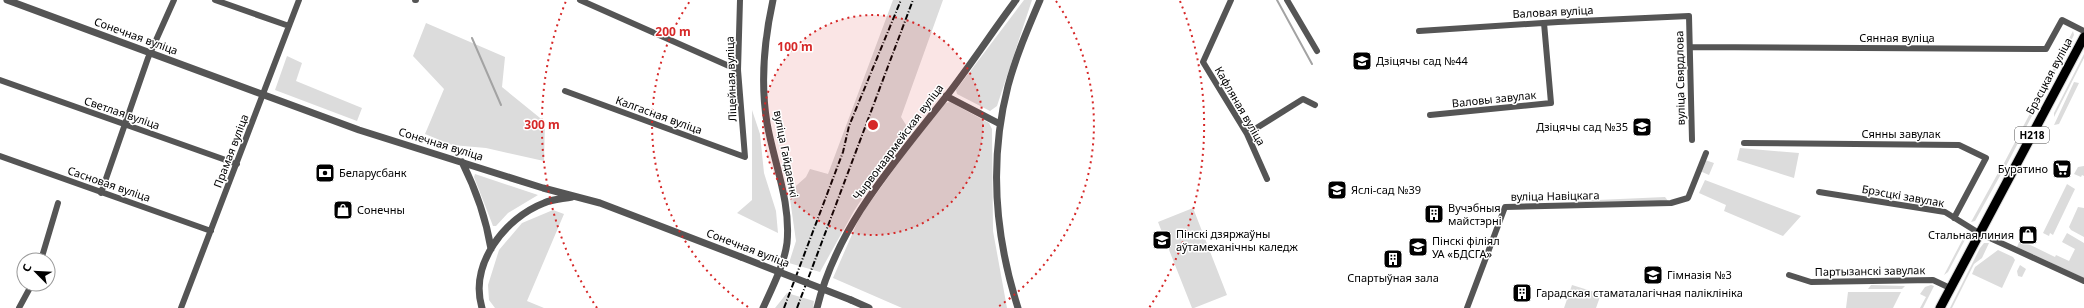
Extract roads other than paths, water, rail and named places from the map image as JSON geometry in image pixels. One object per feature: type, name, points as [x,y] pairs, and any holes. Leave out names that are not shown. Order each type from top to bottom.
[{"type":"main road","name":"Брэсцкая вуліца","points":[[1940,308],[2084,36]]},
{"type":"street","name":"Сонечная вуліца","points":[[7,0],[359,130],[574,197],[585,198],[624,211],[869,308]]},
{"type":"street","points":[[102,193],[151,54],[174,0]]},
{"type":"street","points":[[215,0],[289,26]]},
{"type":"street","name":"Прамая вуліца","points":[[181,308],[299,0]]},
{"type":"street","points":[[580,0],[738,70]]},
{"type":"street","name":"Ліцейная вуліца","points":[[740,0],[738,70],[746,157]]},
{"type":"street","name":"вуліца Гайдаенкі","points":[[763,308],[782,262],[786,244],[787,227],[782,182],[767,123],[762,74],[767,30],[773,0]]},
{"type":"street","name":"Чырвонаармейская вуліца","points":[[817,308],[830,270],[863,205],[897,158],[946,96],[1016,0]]},
{"type":"street","points":[[1018,308],[1008,278],[1000,236],[996,168],[1000,124],[1008,86],[1040,0]]},
{"type":"street","name":"Кафляная вуліца","points":[[1231,0],[1203,62],[1247,134],[1268,179]]},
{"type":"street","points":[[1287,0],[1317,51]]},
{"type":"street","name":"Валовая вуліца","points":[[1419,31],[1689,16]]},
{"type":"street","name":"вуліца Свярдлова","points":[[1689,16],[1692,140]]},
{"type":"street","name":"Сянная вуліца","points":[[1690,47],[2046,49],[2062,20],[2084,31]]},
{"type":"street","name":"Валовы завулак","points":[[1430,115],[1551,103],[1544,23]]},
{"type":"street","name":"Светлая вуліца","points":[[0,80],[237,164]]},
{"type":"street","name":"Калгасная вуліца","points":[[565,91],[746,157]]},
{"type":"street","points":[[946,96],[1000,124]]},
{"type":"street","points":[[1247,134],[1303,99],[1315,105]]},
{"type":"street","name":"Сянны завулак","points":[[1744,143],[1959,145],[1986,158],[1954,218]]},
{"type":"street","name":"вуліца Навіцкага","points":[[1467,308],[1505,207],[1671,203],[1688,198],[1706,153]]},
{"type":"street","name":"Сасновая вуліца","points":[[0,156],[211,231]]},
{"type":"street","points":[[462,162],[479,200],[487,226],[491,249]]},
{"type":"street","name":"Брэсцкі завулак","points":[[1819,192],[1945,212],[1979,233]]},
{"type":"street","points":[[482,308],[480,297],[480,277],[491,249],[503,232],[522,214],[546,202],[574,197]]},
{"type":"street","points":[[43,252],[58,203]]},
{"type":"street","points":[[1979,233],[2084,282]]},
{"type":"street","name":"Партызанскі завулак","points":[[1789,276],[1811,282],[1933,280],[1950,288]]},
{"type":"street","points":[[19,308],[28,292]]},
{"type":"waterway","points":[[1277,0],[1312,64]]},
{"type":"waterway","points":[[472,38],[501,105]]},
{"type":"railway","points":[[784,308],[843,152],[849,126],[901,0]]},
{"type":"railway","points":[[797,308],[913,0]]},
{"type":"place","name":"Дзіцячы сад №44","points":[[1362,61]]},
{"type":"place","name":"Дзіцячы сад №35","points":[[1642,127]]},
{"type":"place","name":"Буратино","points":[[2062,169]]},
{"type":"place","name":"Беларусбанк","points":[[325,173]]},
{"type":"place","name":"Яслі-сад №39","points":[[1337,190]]},
{"type":"place","name":"Сонечны","points":[[343,210]]},
{"type":"place","name":"Вучэбныя майстэрні","points":[[1434,214]]},
{"type":"place","name":"Стальная линия","points":[[2028,235]]},
{"type":"place","name":"Пінскі дзяржаўны аўтамеханічны каледж","points":[[1162,240]]},
{"type":"place","name":"Пінскі філіял УА «БДСГА»","points":[[1418,247]]},
{"type":"place","name":"Спартыўная зала","points":[[1393,259]]},
{"type":"place","name":"Гімназія №3","points":[[1653,275]]},
{"type":"place","name":"Гарадская стаматалагічная паліклініка","points":[[1522,293]]}]
